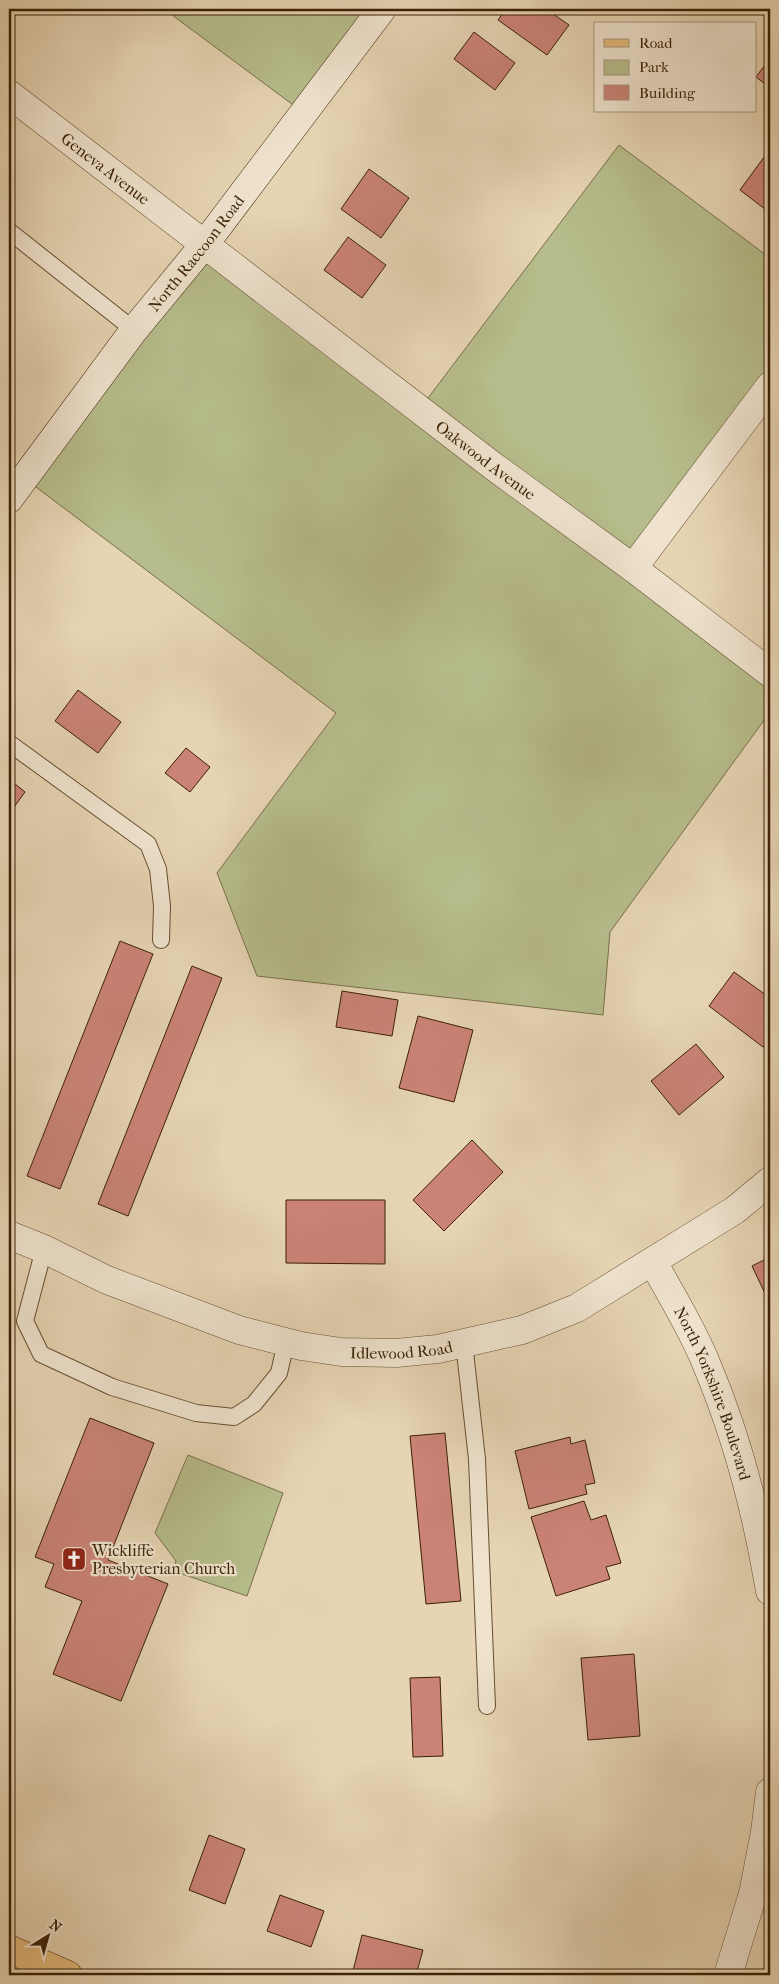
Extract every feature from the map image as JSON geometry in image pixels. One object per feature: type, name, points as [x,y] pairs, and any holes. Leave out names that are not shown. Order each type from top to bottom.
[{"type":"main road","points":[[9,1949],[68,1975]]},
{"type":"street","name":"North Raccoon Road","points":[[9,499],[134,330],[204,245],[382,9]]},
{"type":"street","name":"Geneva Avenue","points":[[9,94],[204,245]]},
{"type":"street","name":"Oakwood Avenue","points":[[204,245],[493,466],[633,568],[770,674]]},
{"type":"street","points":[[633,568],[770,386]]},
{"type":"street","name":"Idlewood Road","points":[[9,1235],[44,1249],[116,1283],[240,1330],[286,1342],[340,1352],[396,1353],[438,1350],[522,1330],[577,1308],[734,1210],[770,1181]]},
{"type":"street","name":"North Yorkshire Boulevard","points":[[653,1262],[706,1362],[738,1445],[765,1559],[770,1591]]},
{"type":"street","points":[[728,1975],[752,1894],[765,1832],[770,1792]]},
{"type":"lane","points":[[9,231],[134,330]]},
{"type":"lane","points":[[9,743],[148,844],[158,869],[162,906],[162,940]]},
{"type":"lane","points":[[44,1249],[24,1321],[41,1354],[112,1387],[196,1414],[234,1417],[254,1404],[279,1373],[286,1342]]},
{"type":"lane","points":[[464,1343],[477,1459],[487,1706]]},
{"type":"green space","points":[[164,9],[382,9],[304,113]]},
{"type":"green space","points":[[619,145],[770,258],[770,386],[633,568],[770,673],[770,712],[610,932],[603,1015],[257,976],[217,873],[336,713],[24,478],[204,245],[419,410]]},
{"type":"green space","points":[[188,1455],[283,1493],[247,1596],[173,1571],[176,1561],[155,1533]]},
{"type":"building","points":[[506,9],[546,9],[569,25],[547,55],[498,20]]},
{"type":"building","points":[[474,32],[515,63],[495,90],[454,59]]},
{"type":"building","points":[[770,58],[770,88],[756,77]]},
{"type":"building","points":[[770,149],[770,213],[740,190]]},
{"type":"building","points":[[369,169],[409,198],[381,238],[341,209]]},
{"type":"building","points":[[348,237],[386,265],[362,298],[324,270]]},
{"type":"building","points":[[78,690],[121,722],[98,753],[55,721]]},
{"type":"building","points":[[186,748],[210,767],[190,792],[165,773]]},
{"type":"building","points":[[9,779],[25,792],[9,814]]},
{"type":"building","points":[[120,941],[153,954],[60,1189],[27,1176]]},
{"type":"building","points":[[192,966],[222,978],[128,1216],[98,1204]]},
{"type":"building","points":[[734,972],[770,998],[770,1037],[763,1047],[709,1006]]},
{"type":"building","points":[[342,991],[398,1000],[392,1036],[336,1027]]},
{"type":"building","points":[[418,1016],[473,1030],[454,1102],[399,1088]]},
{"type":"building","points":[[696,1044],[724,1077],[679,1115],[651,1081]]},
{"type":"building","points":[[472,1140],[503,1172],[444,1231],[413,1200]]},
{"type":"building","points":[[286,1200],[385,1200],[385,1264],[286,1263]]},
{"type":"building","points":[[770,1257],[770,1304],[752,1266]]},
{"type":"building","name":"Wickliffe Presbyterian Church","points":[[90,1418],[154,1443],[108,1560],[168,1584],[121,1701],[53,1674],[82,1601],[45,1587],[54,1564],[35,1557]]},
{"type":"building","points":[[445,1433],[461,1601],[426,1604],[410,1436]]},
{"type":"building","points":[[570,1437],[571,1444],[585,1440],[595,1483],[585,1485],[587,1494],[529,1509],[515,1451]]},
{"type":"building","points":[[584,1501],[591,1520],[606,1515],[621,1563],[606,1567],[610,1579],[556,1596],[531,1517]]},
{"type":"building","points":[[634,1654],[640,1736],[588,1740],[581,1658]]},
{"type":"building","points":[[440,1677],[443,1756],[413,1757],[410,1678]]},
{"type":"building","points":[[209,1835],[245,1849],[225,1904],[189,1890]]},
{"type":"building","points":[[280,1895],[324,1911],[311,1947],[267,1931]]},
{"type":"building","points":[[362,1935],[423,1950],[416,1975],[352,1975]]},
{"type":"place","name":"Wickliffe Presbyterian Church","points":[[74,1559]]}]
